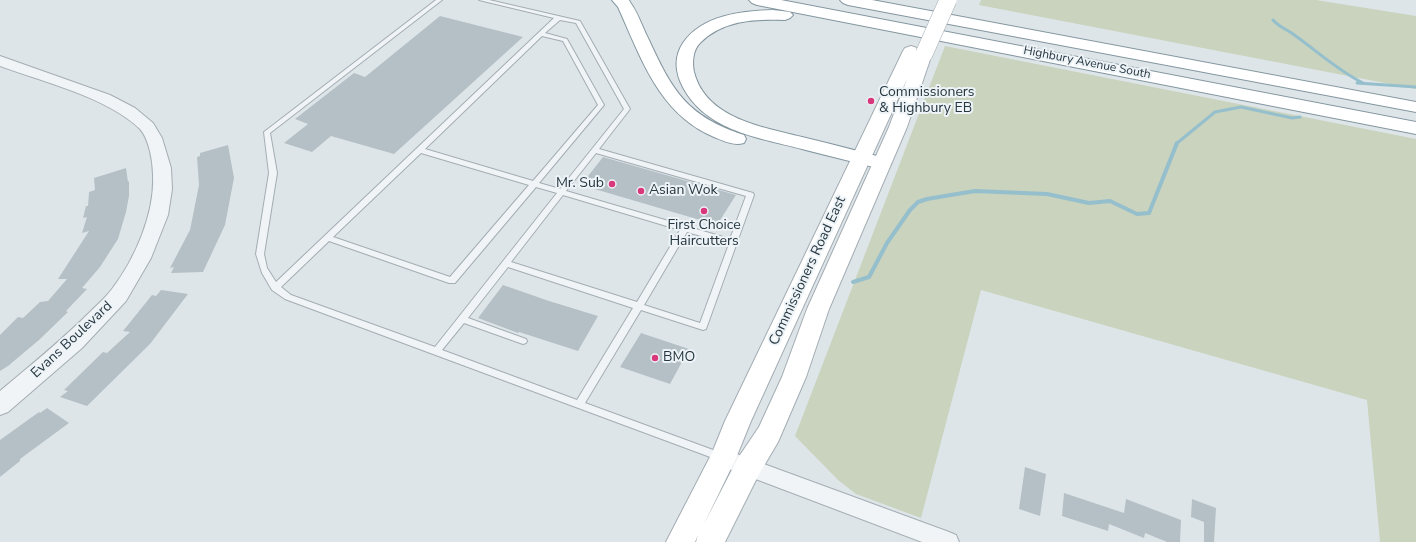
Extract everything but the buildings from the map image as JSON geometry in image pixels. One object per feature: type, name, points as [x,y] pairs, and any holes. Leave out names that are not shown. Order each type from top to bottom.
[{"type":"main road","points":[[620,0],[625,5],[666,89],[684,111],[693,118],[710,128],[733,138],[868,167]]},
{"type":"main road","name":"Highbury Avenue South","points":[[757,0],[903,27],[1416,128]]},
{"type":"main road","name":"Highbury Avenue South","points":[[848,0],[1416,107]]},
{"type":"main road","points":[[873,0],[908,11]]},
{"type":"main road","name":"Commissioners Road East","points":[[710,542],[735,463],[738,421],[868,167],[898,127],[918,53],[935,0]]},
{"type":"main road","name":"Commissioners Road East","points":[[918,53],[948,0]]},
{"type":"main road","points":[[868,167],[751,129],[728,121],[717,115],[703,104],[693,89],[685,70],[684,62],[690,44],[697,36],[726,21],[749,16],[796,16],[903,27]]},
{"type":"main road","name":"Commissioners Road East","points":[[680,542],[735,463],[769,434],[794,376],[868,167]]},
{"type":"street","name":"Evans Boulevard","points":[[0,61],[104,98],[129,112],[147,127],[154,138],[162,168],[163,189],[160,215],[141,258],[119,295],[74,342],[0,405]]},
{"type":"street","points":[[735,463],[949,542]]},
{"type":"lane","points":[[439,0],[267,132],[273,173],[260,254],[261,264],[265,273],[275,288],[288,297],[735,463]]},
{"type":"lane","points":[[436,352],[627,109],[578,22],[482,0]]},
{"type":"lane","points":[[275,288],[558,18]]},
{"type":"lane","points":[[328,238],[452,281],[601,105],[565,40],[541,34]]},
{"type":"lane","points":[[420,150],[733,243]]},
{"type":"lane","points":[[506,263],[703,327],[750,195],[595,150]]},
{"type":"lane","points":[[579,405],[685,229]]},
{"type":"lane","points":[[462,319],[523,341]]},
{"type":"green space","points":[[981,0],[1316,0],[1416,16],[1416,89],[979,5]]},
{"type":"green space","points":[[945,46],[1416,139],[1416,542],[1380,542],[1367,400],[981,290],[921,518],[856,494],[838,480],[795,436]]},
{"type":"waterway","points":[[1273,20],[1336,66],[1363,83]]},
{"type":"waterway","points":[[1357,83],[1416,87]]},
{"type":"waterway","points":[[1177,143],[1215,112],[1241,107],[1292,118],[1300,117]]},
{"type":"waterway","points":[[853,282],[869,277],[887,243],[910,210],[918,202],[927,199],[975,191],[1047,194],[1089,203],[1110,201],[1137,214],[1149,213],[1177,143]]},
{"type":"place","name":"Commissioners & Highbury EB","points":[[871,101]]},
{"type":"place","name":"Mr. Sub","points":[[612,184]]},
{"type":"place","name":"Asian Wok","points":[[641,191]]},
{"type":"place","name":"First Choice Haircutters","points":[[704,211]]},
{"type":"place","name":"BMO","points":[[655,358]]}]
